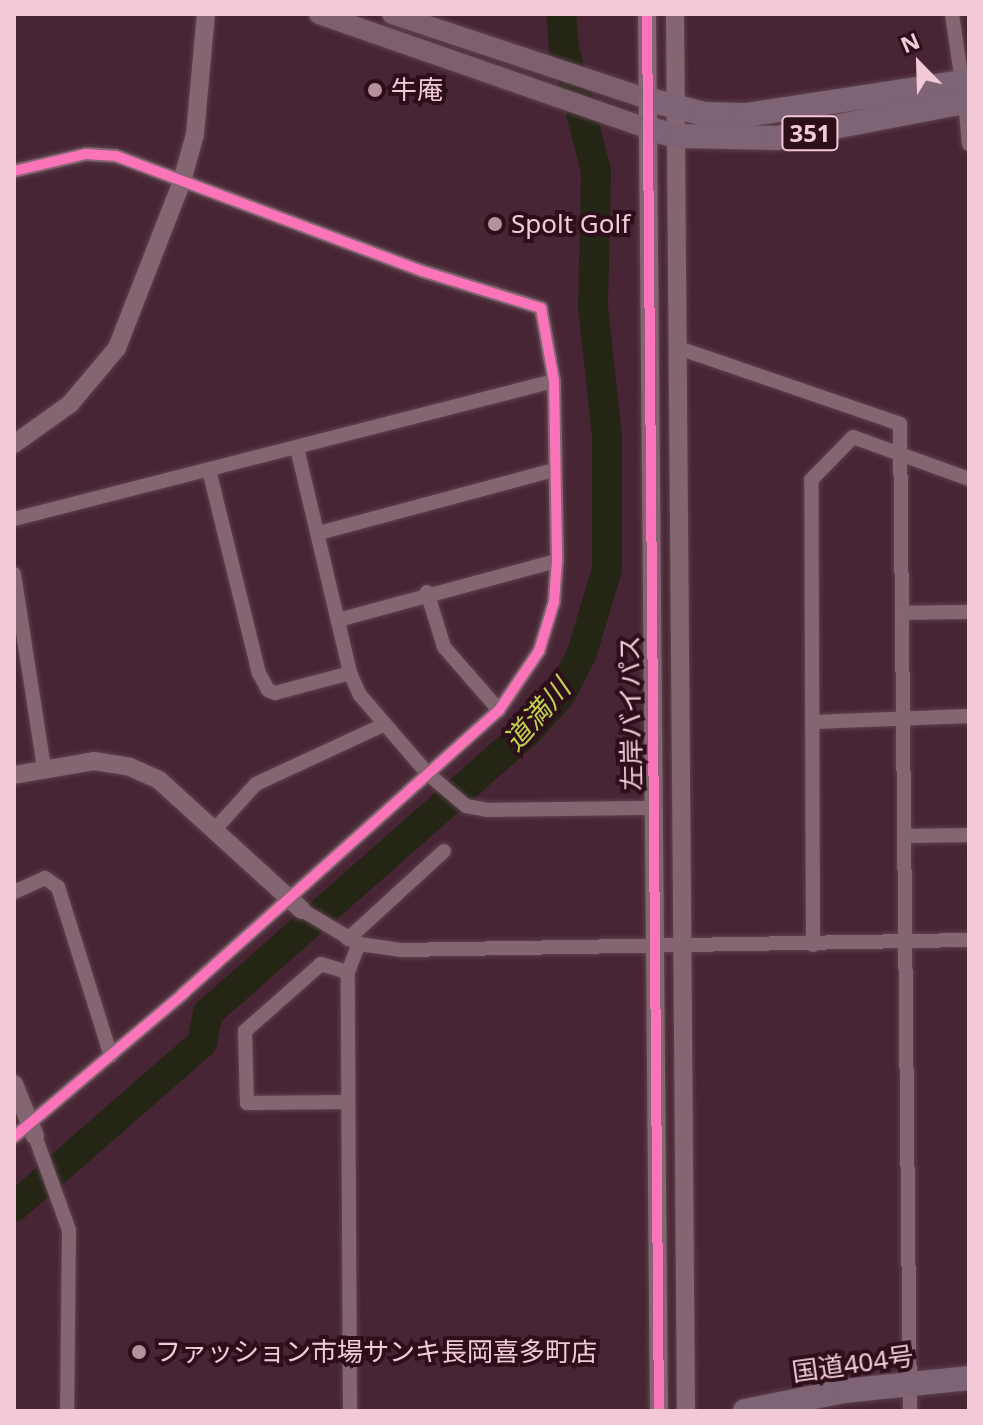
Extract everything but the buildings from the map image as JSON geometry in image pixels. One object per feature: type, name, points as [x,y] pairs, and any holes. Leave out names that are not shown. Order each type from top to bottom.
[{"type":"highway","name":"351","points":[[650,100],[705,114],[761,114],[966,92]]},
{"type":"highway","name":"351","points":[[650,129],[677,136],[777,138],[966,92]]},
{"type":"highway","name":"国道404号","points":[[745,1411],[912,1382],[969,1378]]},
{"type":"main road","points":[[319,14],[650,129]]},
{"type":"main road","points":[[392,14],[602,87],[650,100]]},
{"type":"street","points":[[14,444],[70,404],[117,348],[182,181],[202,97],[206,14]]},
{"type":"street","name":"左岸バイパス","points":[[647,14],[659,1411]]},
{"type":"street","name":"左岸バイパス","points":[[675,14],[675,529],[686,1411]]},
{"type":"street","points":[[952,14],[966,92],[969,144]]},
{"type":"street","points":[[14,171],[86,154],[116,156],[422,271],[541,308],[554,381],[557,561],[554,602],[539,651],[499,710],[295,904],[111,1056],[32,1129],[14,1137]]},
{"type":"street","points":[[687,351],[900,424],[910,1411]]},
{"type":"street","points":[[14,519],[554,381]]},
{"type":"street","points":[[813,945],[811,480],[853,437],[969,479]]},
{"type":"street","points":[[297,448],[350,673],[385,724],[431,777],[466,806],[488,810],[655,808]]},
{"type":"street","points":[[209,470],[263,684],[275,693],[350,673]]},
{"type":"street","points":[[319,533],[554,470]]},
{"type":"street","points":[[338,620],[427,592],[557,561]]},
{"type":"street","points":[[14,574],[44,767]]},
{"type":"street","points":[[427,592],[444,647],[499,710]]},
{"type":"street","points":[[903,613],[969,612]]},
{"type":"street","points":[[814,722],[969,716]]},
{"type":"street","points":[[216,828],[256,784],[385,724]]},
{"type":"street","points":[[14,775],[44,767],[94,761],[130,767],[159,780],[216,828],[295,904],[349,939],[401,950],[682,948],[969,940]]},
{"type":"street","points":[[905,836],[969,835]]},
{"type":"street","points":[[350,1411],[349,939],[444,851]]},
{"type":"street","points":[[14,892],[45,878],[58,887],[111,1056]]},
{"type":"street","points":[[348,972],[321,964],[245,1031],[247,1103],[348,1102]]},
{"type":"street","points":[[14,1084],[56,1185],[69,1230],[67,1411]]},
{"type":"waterway","name":"道満川","points":[[14,1207],[202,1043],[208,1013],[527,732],[561,694],[582,653],[607,569],[607,437],[593,307],[596,171],[564,47],[561,14]]},
{"type":"cycle path","points":[[647,14],[659,1411]]},
{"type":"cycle path","points":[[14,171],[86,154],[116,156],[422,271],[541,308],[554,381],[557,561],[554,602],[539,651],[499,710],[183,994],[14,1137]]},
{"type":"place","name":"牛庵","points":[[375,90]]},
{"type":"place","name":"Spolt Golf","points":[[495,224]]},
{"type":"place","name":"ファッション市場サンキ長岡喜多町店","points":[[139,1352]]}]
